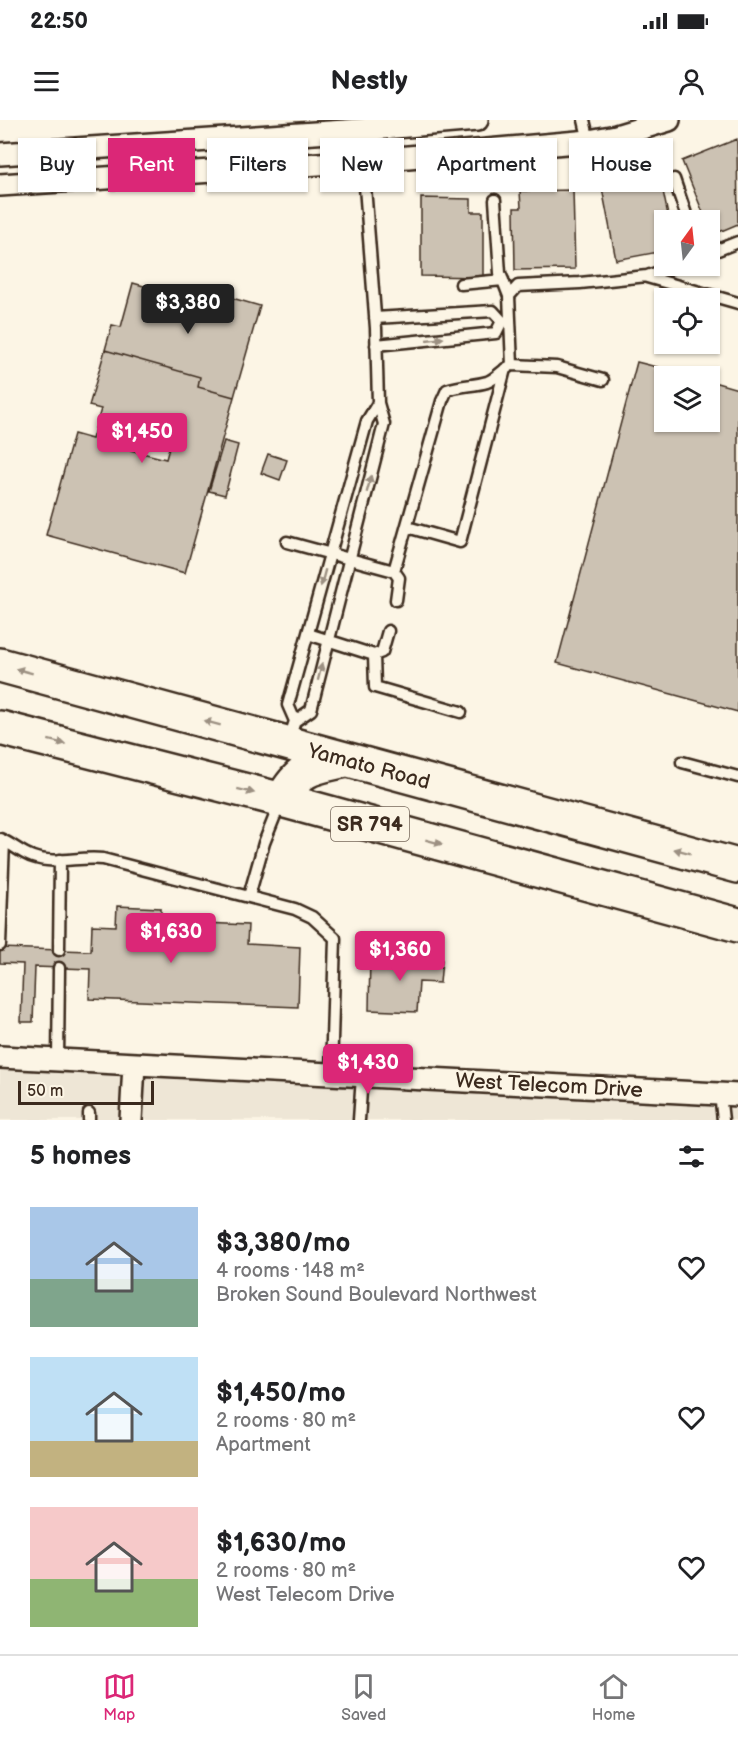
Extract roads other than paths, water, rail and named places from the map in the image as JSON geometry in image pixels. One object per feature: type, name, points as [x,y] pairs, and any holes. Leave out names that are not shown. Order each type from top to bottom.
[{"type":"main road","name":"Yamato Road","points":[[0,664],[292,733],[346,760],[738,866]]},
{"type":"main road","name":"SR 794","points":[[0,728],[282,800],[738,925]]},
{"type":"main road","points":[[282,800],[292,781],[312,767],[346,760]]},
{"type":"main road","points":[[626,894],[649,890],[674,892],[738,908]]},
{"type":"street","points":[[0,154],[477,120]]},
{"type":"street","points":[[605,138],[669,120]]},
{"type":"street","points":[[360,130],[361,138]]},
{"type":"street","points":[[404,157],[569,143]]},
{"type":"street","points":[[0,185],[320,164]]},
{"type":"street","name":"West Telecom Drive","points":[[0,1057],[729,1094]]},
{"type":"street","points":[[131,1120],[134,1064]]},
{"type":"lane","points":[[584,120],[588,138]]},
{"type":"lane","points":[[674,179],[685,210]]},
{"type":"lane","points":[[292,733],[311,710],[384,424],[378,403],[375,318],[365,192]]},
{"type":"lane","points":[[407,527],[460,542],[509,366],[506,321],[509,296],[500,273],[495,200]]},
{"type":"lane","points":[[720,249],[738,242]]},
{"type":"lane","points":[[509,296],[518,286],[580,283],[654,274]]},
{"type":"lane","points":[[647,276],[738,303]]},
{"type":"lane","points":[[461,284],[503,280]]},
{"type":"lane","points":[[375,318],[493,310],[506,321]]},
{"type":"lane","points":[[376,345],[496,333],[506,321]]},
{"type":"lane","points":[[394,571],[442,400],[447,390],[490,382],[509,366],[556,367],[603,380]]},
{"type":"lane","points":[[292,733],[288,705],[367,421],[378,403]]},
{"type":"lane","points":[[287,542],[394,571],[399,578],[396,600]]},
{"type":"lane","points":[[308,634],[374,655],[382,652],[388,631]]},
{"type":"lane","points":[[374,655],[375,687],[461,712]]},
{"type":"lane","points":[[682,762],[738,777]]},
{"type":"lane","points":[[249,896],[264,843],[282,800]]},
{"type":"lane","points":[[0,945],[2,840],[35,858],[103,859],[303,912],[321,923],[335,938],[331,1074]]},
{"type":"lane","points":[[59,950],[60,860]]},
{"type":"lane","points":[[58,1060],[59,968]]},
{"type":"lane","points":[[359,1120],[362,1076]]},
{"type":"lane","points":[[723,1120],[729,1094]]}]
